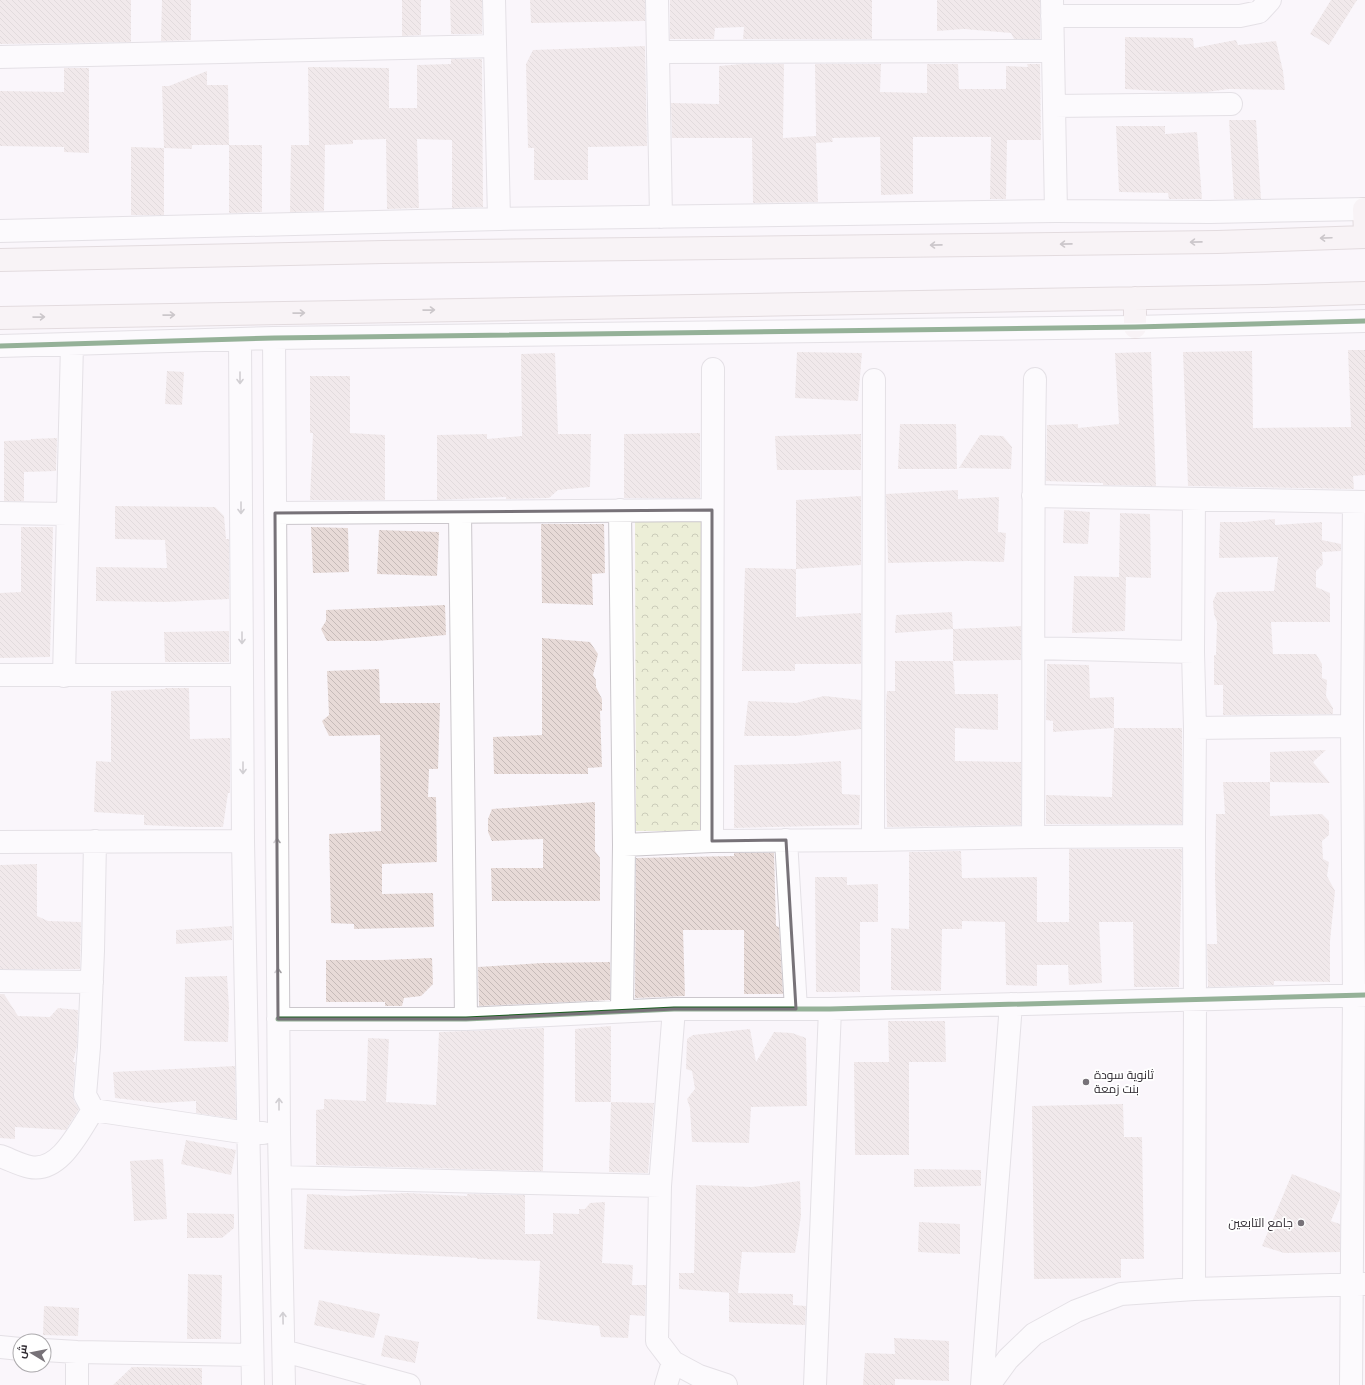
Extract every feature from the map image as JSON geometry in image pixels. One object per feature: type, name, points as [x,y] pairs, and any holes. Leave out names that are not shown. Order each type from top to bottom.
[{"type":"main road","points":[[0,260],[384,252],[1217,242],[1365,235],[1365,209]]},
{"type":"main road","points":[[0,318],[1365,293]]},
{"type":"main road","points":[[1135,298],[1135,327]]},
{"type":"street","points":[[494,0],[499,219]]},
{"type":"street","points":[[657,0],[661,217]]},
{"type":"street","points":[[1056,212],[1052,8],[1240,16],[1259,12],[1270,0]]},
{"type":"street","points":[[0,57],[495,46]]},
{"type":"street","points":[[658,52],[1053,51]]},
{"type":"street","points":[[1054,106],[1231,104]]},
{"type":"street","points":[[0,232],[499,219],[1365,209]]},
{"type":"street","points":[[0,346],[274,338],[1135,327],[1365,321]]},
{"type":"street","points":[[274,338],[279,1133],[284,1385]]},
{"type":"street","points":[[240,339],[243,841],[253,1385]]},
{"type":"street","points":[[64,676],[72,344]]},
{"type":"street","points":[[712,841],[713,369]]},
{"type":"street","points":[[1033,836],[1033,496],[1035,379]]},
{"type":"street","points":[[873,840],[874,380]]},
{"type":"street","points":[[1033,496],[1360,502],[1352,726],[1360,995],[1358,1284],[1351,1385]]},
{"type":"street","points":[[1194,499],[1194,1289]]},
{"type":"street","points":[[620,510],[624,845],[622,1010]]},
{"type":"street","points":[[275,513],[460,513],[712,510]]},
{"type":"street","points":[[0,513],[68,514]]},
{"type":"street","points":[[460,513],[466,1019]]},
{"type":"street","points":[[1034,648],[1193,652]]},
{"type":"street","points":[[0,675],[242,675]]},
{"type":"street","points":[[1195,728],[1352,726]]},
{"type":"street","points":[[624,845],[712,841],[873,840],[1033,836],[1194,836]]},
{"type":"street","points":[[786,840],[796,1009]]},
{"type":"street","points":[[93,1110],[84,1095],[89,1047],[92,982],[95,841]]},
{"type":"street","points":[[0,842],[243,841]]},
{"type":"street","points":[[0,981],[92,982]]},
{"type":"street","points":[[278,1019],[466,1019],[622,1010],[830,1009],[1360,995]]},
{"type":"street","points":[[982,1385],[1011,1004]]},
{"type":"street","points":[[674,1009],[660,1186],[657,1341],[673,1362],[699,1376],[726,1385]]},
{"type":"street","points":[[815,1385],[830,1009]]},
{"type":"street","points":[[93,1110],[248,1133],[279,1133]]},
{"type":"street","points":[[0,1156],[30,1167],[46,1166],[63,1154],[93,1110]]},
{"type":"street","points":[[280,1177],[660,1186]]},
{"type":"street","points":[[989,1385],[1008,1358],[1034,1334],[1076,1311],[1121,1294],[1194,1289],[1358,1284]]},
{"type":"street","points":[[0,1347],[12,1348]]},
{"type":"street","points":[[52,1350],[252,1356]]},
{"type":"street","points":[[284,1351],[409,1385]]},
{"type":"street","points":[[77,1352],[77,1385]]},
{"type":"street","points":[[666,1385],[673,1362]]},
{"type":"highlighted area","points":[[712,510],[712,841],[786,840],[796,1009],[674,1009],[466,1019],[278,1019],[275,513]]},
{"type":"green space","points":[[635,520],[703,520],[701,831],[636,831]]},
{"type":"building","points":[[0,0],[131,0],[131,42],[0,44]]},
{"type":"building","points":[[162,0],[191,0],[191,40],[161,41]]},
{"type":"building","points":[[402,0],[421,0],[421,35],[402,36]]},
{"type":"building","points":[[450,0],[482,0],[482,34],[451,34]]},
{"type":"building","points":[[530,0],[645,0],[645,21],[531,23]]},
{"type":"building","points":[[670,0],[872,0],[872,39],[743,39],[744,27],[715,28],[714,39],[670,39]]},
{"type":"building","points":[[937,0],[1040,0],[1040,39],[1014,39],[1011,33],[964,29],[937,31]]},
{"type":"building","points":[[1331,0],[1357,0],[1329,45],[1310,34]]},
{"type":"building","points":[[1125,37],[1193,38],[1194,48],[1236,40],[1238,45],[1276,41],[1283,71],[1285,90],[1228,89],[1207,92],[1179,92],[1125,89]]},
{"type":"building","points":[[645,46],[647,146],[588,147],[588,180],[534,180],[534,148],[528,148],[526,64],[533,50]]},
{"type":"building","points":[[451,59],[482,59],[483,207],[452,208],[452,140],[417,139],[419,208],[387,209],[386,139],[353,140],[353,144],[325,145],[324,211],[290,212],[291,145],[309,145],[308,67],[389,68],[389,108],[417,108],[417,65],[451,64]]},
{"type":"building","points":[[742,64],[784,64],[783,138],[816,136],[815,64],[881,64],[880,92],[927,93],[927,64],[958,64],[959,89],[1006,89],[1006,66],[1028,67],[1027,64],[1040,64],[1041,140],[1007,140],[1006,199],[990,199],[991,137],[913,137],[913,194],[881,195],[880,137],[832,138],[833,142],[816,143],[818,202],[753,203],[752,138],[672,138],[671,103],[719,104],[719,66]]},
{"type":"building","points":[[64,68],[89,68],[89,153],[64,152],[64,147],[0,146],[0,91],[64,92]]},
{"type":"building","points":[[207,71],[207,85],[228,85],[229,145],[192,145],[192,149],[164,148],[162,86],[169,86]]},
{"type":"building","points":[[1229,120],[1256,120],[1261,199],[1234,199]]},
{"type":"building","points":[[1116,126],[1165,126],[1165,134],[1197,132],[1202,199],[1169,199],[1168,193],[1119,192]]},
{"type":"building","points":[[229,145],[262,145],[262,212],[229,213]]},
{"type":"building","points":[[131,147],[164,148],[164,215],[131,215]]},
{"type":"building","points":[[1348,350],[1365,350],[1365,475],[1353,476],[1354,489],[1188,486],[1183,352],[1252,351],[1253,428],[1351,427]]},
{"type":"building","points":[[797,352],[862,353],[858,401],[795,398]]},
{"type":"building","points":[[1151,352],[1156,486],[1103,485],[1103,483],[1046,481],[1047,425],[1078,424],[1078,428],[1119,424],[1115,353]]},
{"type":"building","points":[[555,353],[558,434],[591,434],[590,487],[558,490],[549,498],[506,499],[506,497],[437,500],[437,435],[487,434],[487,439],[522,436],[521,354]]},
{"type":"building","points":[[167,371],[184,372],[182,405],[165,404]]},
{"type":"building","points":[[310,376],[350,376],[350,433],[385,435],[385,500],[310,500],[313,433],[310,433]]},
{"type":"building","points":[[900,424],[956,424],[957,469],[898,469]]},
{"type":"building","points":[[700,433],[700,498],[624,498],[624,434]]},
{"type":"building","points":[[861,434],[861,470],[777,470],[775,436]]},
{"type":"building","points":[[980,435],[1003,436],[1012,447],[1011,469],[959,468]]},
{"type":"building","points":[[57,438],[56,471],[24,472],[24,501],[4,501],[4,441]]},
{"type":"building","points":[[958,490],[958,499],[999,497],[998,532],[1006,533],[1004,562],[969,561],[888,563],[886,494]]},
{"type":"building","points":[[861,496],[861,565],[796,569],[796,500]]},
{"type":"building","points":[[115,506],[215,507],[224,516],[226,539],[229,539],[229,599],[166,602],[96,601],[96,567],[167,568],[165,540],[115,539]]},
{"type":"building","points":[[1064,510],[1090,512],[1088,544],[1063,543]]},
{"type":"building","points":[[1120,513],[1150,514],[1151,578],[1126,577],[1125,631],[1072,633],[1074,576],[1119,577]]},
{"type":"building","points":[[1275,519],[1275,525],[1322,522],[1322,540],[1341,544],[1341,551],[1322,552],[1323,564],[1316,571],[1316,587],[1330,593],[1330,622],[1271,622],[1273,654],[1316,654],[1322,664],[1322,678],[1327,680],[1326,696],[1333,708],[1333,714],[1223,715],[1223,685],[1214,685],[1214,655],[1216,655],[1217,622],[1214,614],[1213,601],[1217,592],[1274,591],[1278,557],[1219,558],[1220,522],[1245,522]]},
{"type":"building","points":[[541,524],[604,524],[605,573],[592,574],[593,605],[542,603]]},
{"type":"building","points":[[21,527],[53,527],[50,657],[0,658],[0,593],[21,592]]},
{"type":"building","points":[[311,527],[348,528],[349,572],[313,573]]},
{"type":"building","points":[[379,530],[439,532],[437,576],[377,574]]},
{"type":"building","points":[[745,568],[796,569],[796,617],[861,613],[861,664],[795,664],[795,671],[742,671]]},
{"type":"building","points":[[445,605],[446,635],[377,641],[327,641],[321,629],[326,621],[326,610]]},
{"type":"building","points":[[952,612],[953,629],[895,633],[896,615]]},
{"type":"building","points":[[1021,626],[1021,660],[953,661],[953,629]]},
{"type":"building","points":[[229,631],[229,662],[165,662],[164,632]]},
{"type":"building","points":[[542,638],[590,642],[598,654],[593,675],[596,680],[596,687],[602,699],[602,711],[600,711],[602,767],[588,768],[588,774],[494,774],[493,737],[542,735]]},
{"type":"building","points":[[895,661],[953,661],[955,694],[998,694],[998,730],[955,728],[955,761],[1021,762],[1021,825],[887,827],[886,703],[887,691],[895,691]]},
{"type":"building","points":[[1047,664],[1089,665],[1090,698],[1114,697],[1114,728],[1053,732],[1053,721],[1046,720]]},
{"type":"building","points":[[379,669],[380,703],[440,703],[438,769],[429,769],[428,797],[436,797],[437,862],[382,864],[382,894],[433,893],[434,927],[354,929],[354,924],[331,923],[329,834],[381,831],[380,735],[329,736],[322,721],[329,715],[327,671]]},
{"type":"building","points":[[189,688],[190,739],[230,738],[230,793],[228,793],[223,827],[144,825],[144,815],[94,812],[96,761],[111,762],[111,691]]},
{"type":"building","points":[[824,696],[861,700],[861,729],[796,736],[744,736],[748,701],[796,703]]},
{"type":"building","points":[[1114,728],[1182,728],[1182,824],[1046,824],[1046,795],[1112,797]]},
{"type":"building","points":[[1326,750],[1313,762],[1330,783],[1270,782],[1270,752]]},
{"type":"building","points":[[841,761],[842,794],[860,795],[859,825],[734,828],[734,765],[793,764]]},
{"type":"building","points":[[1223,782],[1270,782],[1270,816],[1322,814],[1329,821],[1329,835],[1322,841],[1323,859],[1329,862],[1327,876],[1335,891],[1330,941],[1330,982],[1274,981],[1274,985],[1208,987],[1207,944],[1217,944],[1215,876],[1216,814],[1225,814]]},
{"type":"building","points":[[595,802],[595,851],[600,858],[600,901],[492,901],[491,868],[543,868],[543,839],[492,841],[488,832],[488,819],[492,809]]},
{"type":"building","points":[[1069,849],[1182,849],[1179,987],[1134,987],[1133,922],[1099,922],[1102,983],[1069,985],[1068,965],[1037,965],[1037,986],[1006,985],[1005,922],[962,921],[962,929],[942,929],[941,991],[891,990],[891,928],[909,929],[909,852],[961,851],[962,878],[1037,877],[1037,922],[1069,922]]},
{"type":"building","points":[[734,853],[774,853],[776,926],[779,927],[783,994],[744,994],[744,930],[683,930],[685,996],[635,998],[636,858],[734,856]]},
{"type":"building","points":[[37,864],[37,916],[48,921],[81,922],[80,969],[0,969],[0,865]]},
{"type":"building","points":[[815,877],[847,877],[847,885],[878,884],[878,922],[860,922],[860,992],[816,992]]},
{"type":"building","points":[[232,926],[232,940],[176,944],[176,930]]},
{"type":"building","points":[[432,958],[433,984],[421,996],[404,998],[402,1006],[385,1006],[385,1002],[326,1002],[326,960]]},
{"type":"building","points":[[610,962],[610,1000],[479,1006],[478,967],[542,963]]},
{"type":"building","points":[[227,976],[229,1008],[228,1042],[184,1041],[185,977]]},
{"type":"building","points":[[0,994],[4,994],[18,1016],[50,1017],[58,1008],[78,1010],[77,1046],[73,1062],[75,1062],[73,1094],[74,1101],[79,1109],[66,1130],[15,1127],[15,1139],[0,1138]]},
{"type":"building","points":[[888,1021],[945,1021],[946,1062],[909,1062],[909,1155],[855,1155],[854,1062],[889,1062]]},
{"type":"building","points":[[611,1026],[611,1102],[575,1102],[575,1029]]},
{"type":"building","points":[[544,1028],[543,1171],[316,1165],[316,1110],[324,1109],[324,1099],[366,1101],[368,1038],[389,1039],[386,1102],[436,1105],[439,1032]]},
{"type":"building","points":[[750,1029],[756,1062],[774,1032],[792,1033],[806,1038],[807,1106],[751,1107],[749,1143],[692,1142],[690,1108],[687,1099],[695,1089],[692,1071],[686,1069],[687,1039],[693,1035]]},
{"type":"building","points":[[235,1066],[236,1119],[196,1113],[196,1101],[158,1103],[115,1098],[113,1072]]},
{"type":"building","points":[[611,1102],[654,1103],[648,1173],[609,1172]]},
{"type":"building","points":[[1123,1104],[1124,1137],[1142,1137],[1144,1259],[1121,1259],[1121,1278],[1034,1279],[1032,1106]]},
{"type":"building","points":[[186,1140],[236,1150],[231,1175],[181,1164]]},
{"type":"building","points":[[163,1159],[167,1219],[134,1221],[130,1161]]},
{"type":"building","points":[[914,1169],[981,1170],[981,1186],[914,1187]]},
{"type":"building","points":[[1292,1174],[1340,1193],[1340,1198],[1331,1221],[1340,1224],[1340,1252],[1284,1253],[1262,1246]]},
{"type":"building","points":[[800,1181],[801,1216],[795,1253],[742,1252],[738,1293],[793,1294],[793,1305],[806,1306],[805,1325],[729,1322],[729,1293],[733,1293],[679,1289],[679,1273],[694,1273],[696,1185],[752,1187]]},
{"type":"building","points":[[407,1193],[467,1196],[467,1194],[525,1195],[525,1234],[553,1234],[553,1213],[579,1214],[579,1209],[585,1209],[590,1203],[605,1202],[602,1263],[633,1265],[632,1285],[646,1285],[645,1316],[630,1315],[628,1338],[601,1337],[599,1326],[537,1319],[540,1261],[477,1259],[304,1249],[307,1194],[346,1196]]},
{"type":"building","points":[[187,1213],[234,1214],[234,1228],[222,1238],[187,1238]]},
{"type":"building","points":[[919,1222],[960,1224],[960,1254],[918,1252]]},
{"type":"building","points":[[188,1274],[222,1275],[221,1339],[187,1339]]},
{"type":"building","points":[[319,1300],[380,1314],[374,1338],[314,1325]]},
{"type":"building","points":[[44,1306],[79,1308],[78,1336],[52,1335],[52,1333],[43,1333]]},
{"type":"building","points":[[385,1335],[419,1342],[415,1363],[381,1356]]},
{"type":"building","points":[[894,1338],[949,1341],[949,1381],[895,1379],[895,1385],[863,1385],[865,1353],[895,1354]]},
{"type":"building","points":[[132,1367],[202,1368],[202,1385],[113,1385]]},
{"type":"cycle path","points":[[0,346],[274,338],[1135,327],[1365,321]]},
{"type":"cycle path","points":[[278,1019],[466,1019],[674,1009],[830,1009],[1365,995]]},
{"type":"place","name":"ثانوية سودة بنت زمعة","points":[[1086,1082]]},
{"type":"place","name":"جامع التابعين","points":[[1301,1223]]}]
